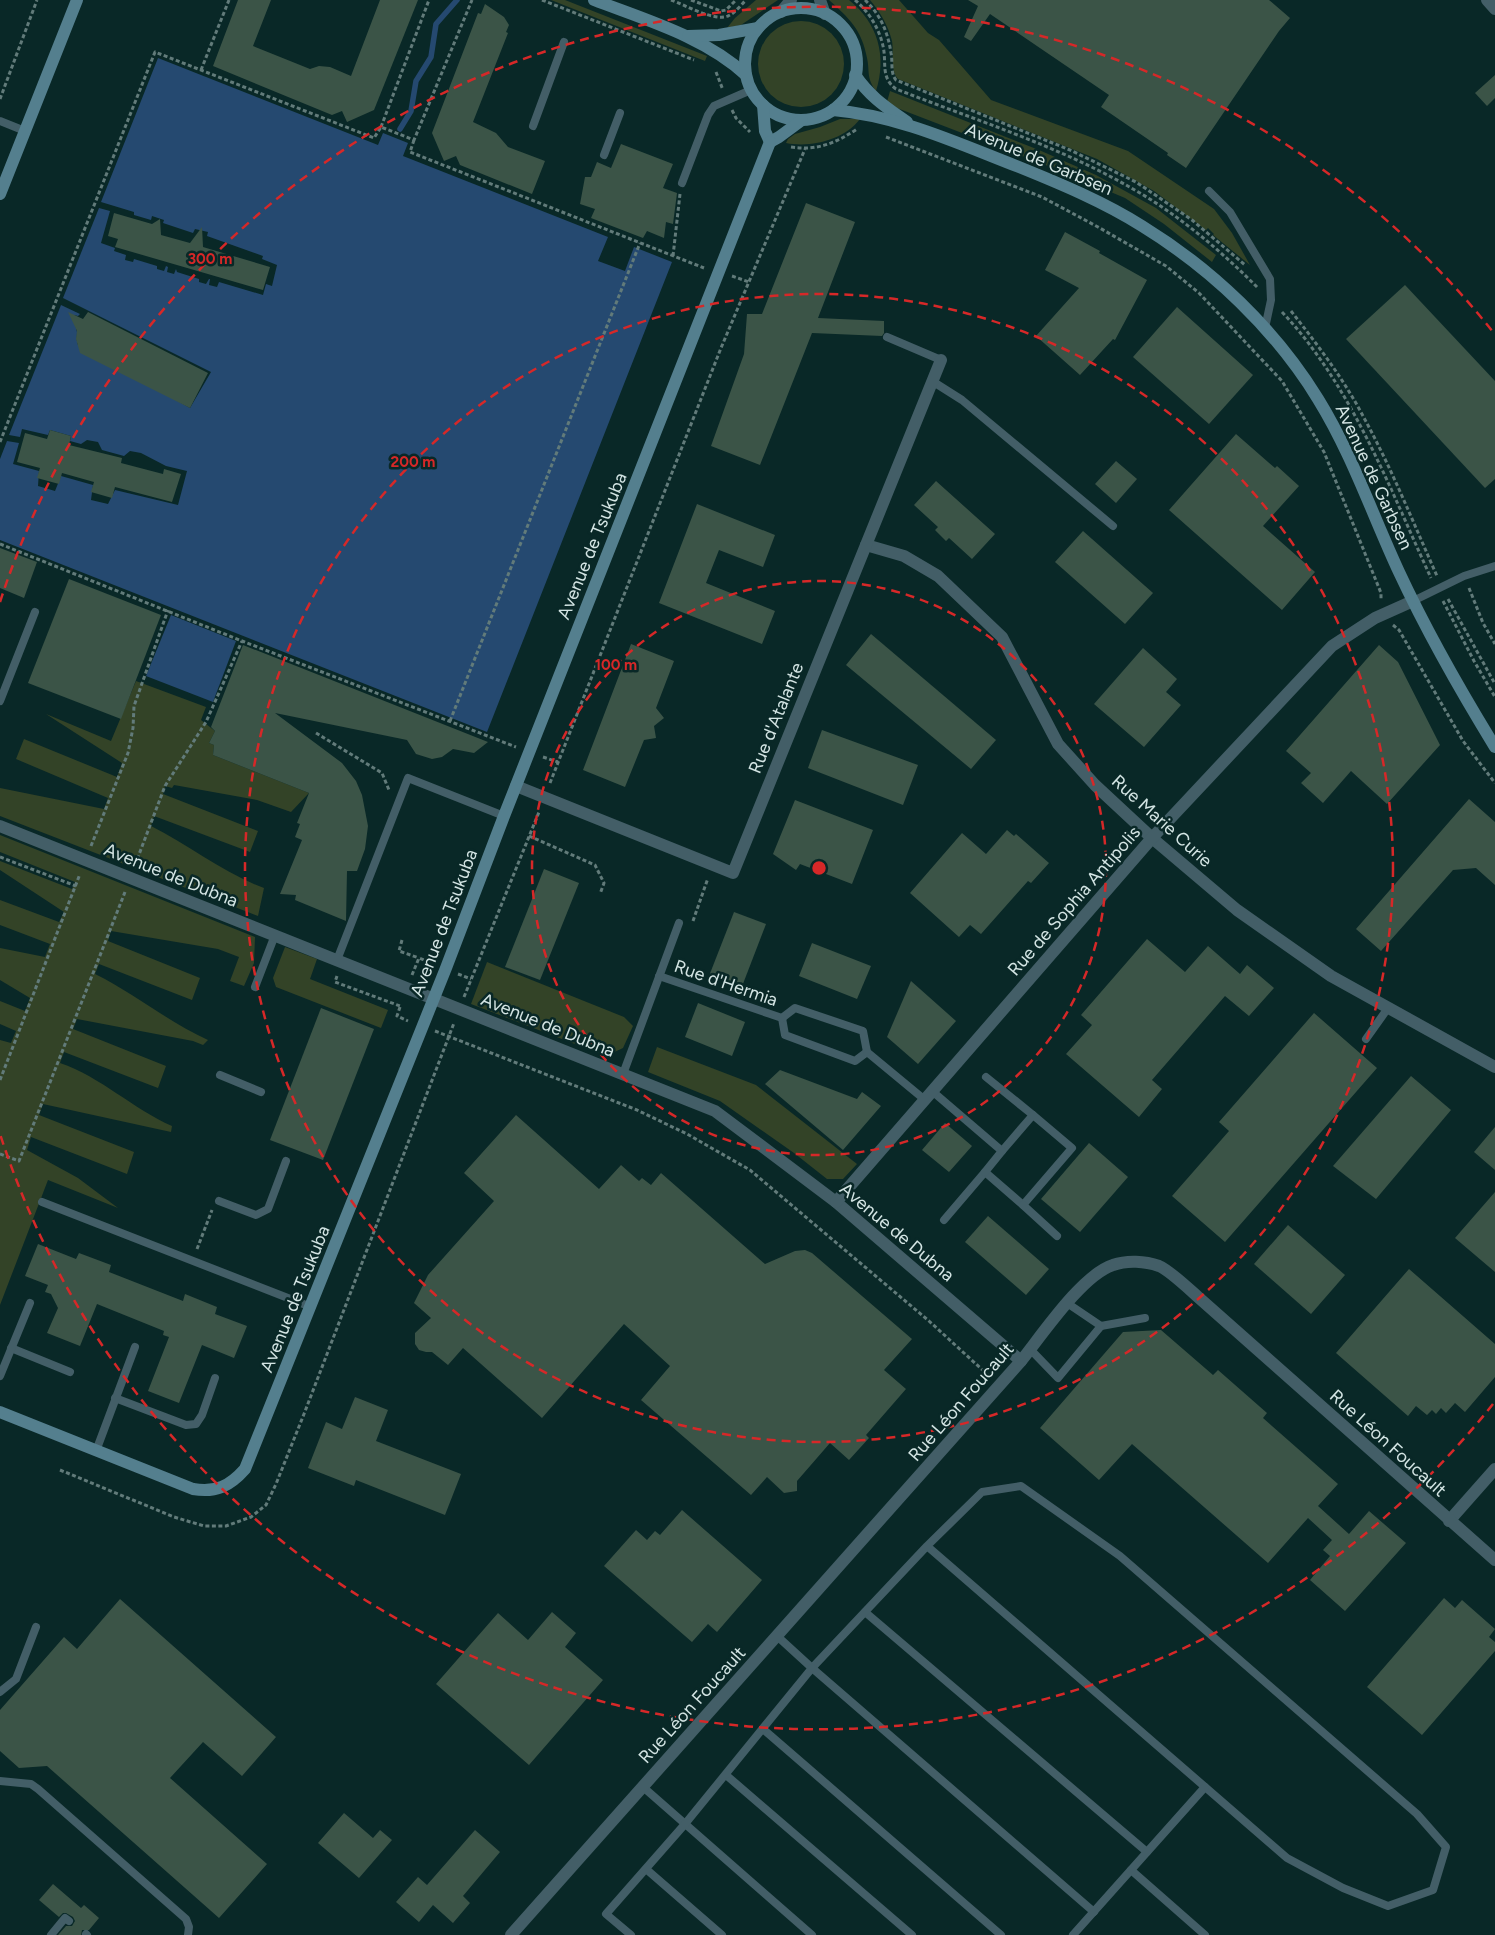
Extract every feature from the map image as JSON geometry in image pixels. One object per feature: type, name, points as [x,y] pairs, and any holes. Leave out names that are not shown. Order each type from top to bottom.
[{"type":"street","points":[[0,194],[77,0]]},
{"type":"street","points":[[594,0],[688,36],[733,63],[746,75]]},
{"type":"street","points":[[782,12],[791,0]]},
{"type":"street","points":[[820,0],[825,14]]},
{"type":"street","points":[[1487,0],[1495,9]]},
{"type":"street","points":[[803,8],[825,14],[837,22],[847,33],[854,46],[855,75],[848,94],[833,110],[818,117],[802,120],[781,116],[763,105],[751,90],[746,75],[745,58],[749,42],[765,21],[782,12],[803,8]]},
{"type":"street","points":[[688,36],[720,35],[758,28]]},
{"type":"street","points":[[855,75],[864,89],[876,100],[911,125]]},
{"type":"street","points":[[763,105],[765,131],[770,142],[780,137],[802,120]]},
{"type":"street","points":[[833,110],[869,114],[911,125]]},
{"type":"street","name":"Avenue de Garbsen","points":[[911,125],[1061,184],[1141,225],[1186,254],[1265,328],[1318,398],[1344,446],[1413,601],[1451,674],[1495,747]]},
{"type":"street","name":"Avenue de Tsukuba","points":[[1,1414],[193,1489],[217,1490],[227,1486],[245,1469],[423,1026],[770,142]]},
{"type":"street","name":"Rue d'Atalante","points":[[516,786],[732,874],[941,360]]},
{"type":"street","name":"Rue Marie Curie","points":[[866,545],[904,556],[938,576],[1002,637],[1058,744],[1095,785],[1152,838],[1236,910],[1331,976],[1495,1067]]},
{"type":"street","name":"Rue de Sophia Antipolis","points":[[836,1202],[1152,838],[1332,646],[1375,618],[1413,601]]},
{"type":"street","name":"Avenue de Dubna","points":[[0,826],[715,1111],[836,1202],[1021,1361]]},
{"type":"street","name":"Rue Léon Foucault","points":[[511,1935],[1021,1361],[1067,1302],[1096,1274],[1112,1265],[1128,1262],[1160,1266],[1198,1297],[1495,1560]]},
{"type":"street","points":[[1449,1520],[1495,1469]]},
{"type":"lane","points":[[533,126],[564,42]]},
{"type":"lane","points":[[682,183],[708,115],[714,106],[728,102],[751,90]]},
{"type":"lane","points":[[604,155],[620,113]]},
{"type":"lane","points":[[0,121],[25,131]]},
{"type":"lane","points":[[1209,191],[1230,212],[1270,279],[1270,300],[1265,328]]},
{"type":"lane","points":[[887,337],[941,360]]},
{"type":"lane","points":[[932,381],[962,400],[1113,526]]},
{"type":"lane","points":[[1413,601],[1464,576],[1495,566]]},
{"type":"lane","points":[[0,701],[35,612]]},
{"type":"lane","points":[[337,960],[408,778],[504,816]]},
{"type":"lane","points":[[623,1074],[679,923]]},
{"type":"lane","points":[[255,986],[275,935]]},
{"type":"lane","name":"Rue d'Hermia","points":[[659,976],[782,1018]]},
{"type":"lane","name":"Rue d'Hermia","points":[[782,1018],[796,1008],[863,1031],[868,1052],[1002,1151]]},
{"type":"lane","points":[[1366,1039],[1388,1008]]},
{"type":"lane","name":"Rue d'Hermia","points":[[782,1018],[785,1036],[855,1061],[868,1052]]},
{"type":"lane","points":[[220,1075],[261,1092]]},
{"type":"lane","points":[[986,1077],[1072,1148],[1023,1205]]},
{"type":"lane","points":[[944,1220],[1033,1115]]},
{"type":"lane","points":[[219,1201],[256,1215],[268,1209],[286,1160]]},
{"type":"lane","points":[[985,1172],[1057,1236]]},
{"type":"lane","points":[[42,1202],[311,1307]]},
{"type":"lane","points":[[1067,1302],[1101,1326]]},
{"type":"lane","points":[[0,1376],[30,1303]]},
{"type":"lane","points":[[1030,1349],[1058,1378],[1101,1326],[1145,1318]]},
{"type":"lane","points":[[96,1450],[135,1347]]},
{"type":"lane","points":[[11,1348],[70,1372]]},
{"type":"lane","points":[[116,1398],[186,1425],[196,1424],[202,1414],[215,1378]]},
{"type":"lane","points":[[631,1935],[606,1914],[685,1824],[812,1668],[927,1546],[982,1492],[1020,1486],[1120,1556],[1417,1814],[1446,1846],[1433,1890],[1388,1906],[1344,1888],[1287,1858],[927,1546]]},
{"type":"lane","points":[[865,1612],[1147,1852]]},
{"type":"lane","points":[[0,1692],[16,1679],[36,1627]]},
{"type":"lane","points":[[776,1636],[1094,1912]]},
{"type":"lane","points":[[763,1730],[1001,1935]]},
{"type":"lane","points":[[726,1774],[912,1935]]},
{"type":"lane","points":[[0,1781],[31,1784],[38,1789],[186,1919],[189,1927],[188,1935]]},
{"type":"lane","points":[[643,1786],[812,1935]]},
{"type":"lane","points":[[1073,1935],[1205,1787]]},
{"type":"lane","points":[[646,1869],[722,1935]]},
{"type":"lane","points":[[1131,1870],[1205,1935]]},
{"type":"lane","points":[[51,1935],[65,1918],[70,1922]]},
{"type":"path","points":[[0,99],[37,0]]},
{"type":"path","points":[[201,70],[229,0]]},
{"type":"path","points":[[0,442],[155,52],[374,138],[380,127],[429,0]]},
{"type":"path","points":[[472,0],[410,152],[673,256],[749,282]]},
{"type":"path","points":[[542,0],[700,62]]},
{"type":"path","points":[[671,0],[709,15],[720,17],[727,17],[734,13],[746,0]]},
{"type":"path","points":[[691,0],[721,11],[726,10],[736,0]]},
{"type":"path","points":[[855,0],[870,16],[880,34],[884,47],[886,78],[889,84],[896,89],[1068,156],[1133,189],[1190,228],[1261,291]]},
{"type":"path","points":[[865,0],[876,11],[887,32],[892,57],[893,77],[896,80],[1061,146],[1136,182],[1192,220],[1250,270]]},
{"type":"path","points":[[714,68],[724,92]]},
{"type":"path","points":[[732,110],[739,122],[755,137]]},
{"type":"path","points":[[380,127],[414,140]]},
{"type":"path","points":[[782,146],[806,149],[834,143],[859,127]]},
{"type":"path","points":[[878,134],[1042,197],[1098,226],[1166,266],[1199,293],[1282,381],[1324,452],[1381,593],[1382,599],[1377,604]]},
{"type":"path","points":[[60,1470],[174,1517],[204,1526],[226,1526],[251,1518],[266,1506],[304,1414],[460,1008],[749,282],[806,149]]},
{"type":"path","points":[[673,256],[682,183]]},
{"type":"path","points":[[450,721],[640,243]]},
{"type":"path","points":[[1291,312],[1330,363],[1362,414],[1438,576]]},
{"type":"path","points":[[1287,317],[1326,369],[1357,420],[1430,577]]},
{"type":"path","points":[[0,544],[517,747]]},
{"type":"path","points":[[1464,576],[1483,623],[1495,644]]},
{"type":"path","points":[[1448,598],[1495,684]]},
{"type":"path","points":[[1444,603],[1495,697]]},
{"type":"path","points":[[90,849],[128,753],[133,728],[134,706],[168,610]]},
{"type":"path","points":[[1388,626],[1394,625],[1399,630],[1463,741],[1495,783]]},
{"type":"path","points":[[0,1154],[20,1161],[131,878],[164,786],[206,722],[242,640]]},
{"type":"path","points":[[542,756],[558,762]]},
{"type":"path","points":[[529,836],[595,865],[604,883],[600,894]]},
{"type":"path","points":[[0,856],[76,886]]},
{"type":"path","points":[[679,923],[693,921],[713,865]]},
{"type":"path","points":[[0,1080],[82,868]]},
{"type":"path","points":[[402,940],[399,951],[419,958]]},
{"type":"path","points":[[423,1026],[637,1110],[687,1134],[750,1170],[930,1321],[999,1386]]},
{"type":"path","points":[[192,1261],[213,1209],[219,1201]]},
{"type":"green space","points":[[551,0],[565,0],[707,56],[705,61]]},
{"type":"green space","points":[[756,0],[778,0],[741,25],[727,28],[735,18]]},
{"type":"green space","points":[[829,0],[849,0],[867,19],[873,30],[878,41],[880,53],[879,78],[876,91],[870,78],[865,48],[858,32],[854,25]]},
{"type":"green space","points":[[870,0],[899,0],[928,33],[939,40],[991,100],[1128,151],[1214,209],[1232,233],[1250,265],[1213,235],[1208,228],[1206,230],[1154,191],[1097,159],[898,79],[893,66],[893,45],[890,35],[883,19]]},
{"type":"green space","points":[[801,21],[818,24],[832,33],[841,47],[844,64],[841,81],[832,95],[818,104],[801,107],[784,104],[770,95],[761,81],[758,64],[761,47],[770,33],[784,24]]},
{"type":"green space","points":[[890,91],[1039,150],[1096,175],[1156,208],[1216,255],[1212,262],[1164,224],[1125,198],[1056,169],[897,108],[887,102]]},
{"type":"green space","points":[[840,119],[860,119],[845,132],[826,141],[806,144],[786,143],[795,134]]},
{"type":"green space","points":[[136,681],[206,707],[201,720],[215,731],[209,743],[214,745],[213,755],[309,793],[291,812],[257,800],[174,785],[172,788],[165,786],[163,794],[258,831],[250,852],[154,816],[151,826],[234,875],[264,888],[258,916],[0,816],[0,788],[104,809],[108,798],[16,759],[24,739],[117,777],[122,763],[46,714],[111,741]]},
{"type":"green space","points":[[0,835],[255,937],[254,963],[244,986],[230,981],[239,957],[218,949],[111,931],[108,941],[200,978],[192,1000],[99,964],[95,974],[179,1025],[208,1040],[203,1045],[193,1041],[77,1019],[73,1029],[166,1066],[158,1088],[64,1052],[60,1063],[89,1076],[144,1111],[172,1126],[171,1132],[43,1104],[39,1115],[134,1152],[127,1174],[31,1137],[27,1150],[78,1178],[118,1208],[48,1180],[0,1305],[0,1040],[11,1043],[16,1031],[0,1024],[0,1001],[25,1011],[30,998],[0,980],[0,948],[45,957],[50,944],[0,925],[0,900],[59,922],[64,912],[0,870],[0,861],[72,889],[75,882],[0,852]]},
{"type":"green space","points":[[285,947],[317,959],[310,979],[388,1010],[381,1028],[276,987],[273,978]]},
{"type":"green space","points":[[487,962],[624,1017],[633,1026],[623,1048],[606,1056],[471,1004]]},
{"type":"green space","points":[[657,1047],[756,1085],[857,1164],[843,1179],[827,1179],[794,1153],[720,1101],[648,1072]]},
{"type":"water","points":[[158,58],[378,145],[383,133],[408,143],[403,156],[608,237],[598,261],[625,271],[634,247],[672,262],[487,732],[0,540],[0,459],[7,441],[19,443],[13,464],[39,471],[38,486],[55,491],[61,476],[93,485],[91,500],[108,504],[115,490],[178,505],[187,471],[166,466],[141,453],[130,451],[124,456],[102,450],[98,442],[87,440],[81,444],[70,441],[71,436],[50,430],[48,435],[22,429],[20,437],[9,435],[61,305],[80,314],[78,316],[74,315],[78,345],[190,408],[211,372],[63,298],[99,208],[110,211],[101,243],[115,248],[114,251],[126,255],[125,260],[133,262],[134,259],[157,266],[157,269],[164,271],[166,266],[168,267],[167,272],[174,274],[176,269],[177,272],[199,279],[199,282],[206,284],[210,279],[209,285],[217,287],[219,282],[263,295],[266,284],[272,286],[277,265],[262,259],[263,256],[207,236],[208,232],[195,229],[193,233],[163,223],[164,220],[152,216],[151,220],[134,215],[134,212],[101,202]]},
{"type":"water","points":[[171,615],[236,641],[213,702],[146,676]]},
{"type":"building","points":[[238,0],[271,0],[253,46],[310,69],[319,66],[330,67],[351,76],[380,0],[418,0],[374,110],[347,122],[342,111],[332,115],[213,66]]},
{"type":"building","points":[[968,0],[1269,0],[1290,18],[1279,31],[1186,168],[1167,155],[1168,153],[1101,107],[1109,95],[990,14],[971,41],[964,37],[978,6]]},
{"type":"building","points":[[485,4],[504,17],[509,25],[506,32],[508,33],[473,122],[496,133],[508,147],[545,161],[532,194],[460,165],[456,156],[444,161],[432,133],[478,13],[481,14]]},
{"type":"building","points":[[1495,75],[1495,98],[1487,106],[1475,93]]},
{"type":"building","points":[[621,144],[673,164],[663,188],[677,193],[673,224],[666,222],[664,238],[647,231],[643,238],[591,218],[595,209],[580,204],[585,177],[591,177],[597,162],[611,168]]},
{"type":"building","points":[[806,203],[855,222],[818,318],[884,321],[884,333],[882,336],[812,333],[760,465],[711,446],[744,354],[747,314],[762,314]]},
{"type":"building","points":[[114,213],[152,224],[160,219],[161,235],[190,243],[202,227],[203,247],[270,267],[263,290],[115,247],[118,239],[108,236]]},
{"type":"building","points":[[1065,232],[1147,280],[1115,340],[1113,339],[1080,375],[1036,336],[1079,288],[1045,270]]},
{"type":"building","points":[[1405,285],[1495,381],[1495,479],[1485,488],[1346,339]]},
{"type":"building","points":[[1177,307],[1253,375],[1209,424],[1133,357]]},
{"type":"building","points":[[68,312],[83,319],[88,312],[208,373],[190,408],[80,353],[76,339],[77,331]]},
{"type":"building","points":[[50,430],[71,436],[69,445],[122,458],[121,463],[163,474],[164,469],[181,474],[172,502],[115,487],[112,498],[91,492],[94,482],[62,473],[59,484],[37,478],[40,468],[17,462],[25,433],[47,439]]},
{"type":"building","points":[[1236,434],[1299,486],[1263,526],[1315,572],[1282,610],[1169,510]]},
{"type":"building","points":[[1116,461],[1137,479],[1116,503],[1095,484]]},
{"type":"building","points":[[936,481],[995,534],[972,559],[949,538],[946,541],[935,530],[938,527],[914,505]]},
{"type":"building","points":[[697,504],[775,535],[763,567],[719,550],[706,583],[775,611],[762,644],[659,603]]},
{"type":"building","points":[[1083,531],[1153,593],[1125,624],[1055,562]]},
{"type":"building","points":[[0,548],[37,562],[24,598],[0,588]]},
{"type":"building","points":[[69,579],[161,615],[121,719],[28,683]]},
{"type":"building","points":[[871,634],[996,740],[971,769],[846,665]]},
{"type":"building","points":[[631,644],[674,661],[656,708],[664,718],[654,726],[656,738],[644,740],[625,787],[583,770]]},
{"type":"building","points":[[243,645],[488,742],[474,753],[453,749],[442,757],[432,759],[416,754],[407,740],[275,713],[342,763],[356,781],[362,795],[368,826],[365,849],[357,871],[347,871],[346,921],[295,900],[296,895],[280,894],[302,840],[295,837],[300,824],[297,823],[309,793],[213,755],[214,745],[209,743],[215,731],[211,727]]},
{"type":"building","points":[[1379,645],[1398,662],[1440,745],[1387,804],[1351,771],[1323,803],[1301,783],[1311,773],[1286,751]]},
{"type":"building","points":[[1143,648],[1177,679],[1166,692],[1181,705],[1144,747],[1094,704]]},
{"type":"building","points":[[822,730],[918,765],[903,805],[808,768]]},
{"type":"building","points":[[1469,799],[1495,822],[1495,885],[1476,868],[1453,870],[1381,951],[1356,929]]},
{"type":"building","points":[[795,800],[873,830],[852,884],[800,864],[796,870],[773,854]]},
{"type":"building","points":[[1007,830],[1014,836],[1016,834],[1049,863],[1031,883],[1028,881],[981,934],[970,925],[959,937],[910,893],[962,833],[986,854]]},
{"type":"building","points":[[544,869],[579,883],[540,980],[505,967]]},
{"type":"building","points":[[734,912],[766,924],[741,989],[709,976]]},
{"type":"building","points":[[1147,939],[1185,972],[1208,946],[1240,974],[1247,965],[1274,988],[1249,1016],[1225,996],[1152,1080],[1162,1089],[1139,1117],[1066,1054],[1092,1025],[1081,1015]]},
{"type":"building","points":[[812,943],[871,966],[857,999],[799,976]]},
{"type":"building","points":[[911,981],[956,1021],[918,1064],[887,1037]]},
{"type":"building","points":[[698,1003],[745,1022],[732,1056],[685,1037]]},
{"type":"building","points":[[321,1008],[374,1029],[323,1160],[270,1140]]},
{"type":"building","points":[[1314,1013],[1377,1068],[1225,1242],[1172,1196],[1229,1131],[1219,1122]]},
{"type":"building","points":[[780,1070],[857,1099],[862,1092],[881,1106],[843,1150],[765,1084]]},
{"type":"building","points":[[1411,1076],[1451,1110],[1376,1199],[1333,1166]]},
{"type":"building","points":[[516,1115],[599,1189],[621,1165],[639,1181],[642,1178],[651,1185],[661,1173],[765,1264],[795,1251],[805,1250],[812,1253],[912,1339],[884,1370],[906,1389],[866,1435],[869,1438],[849,1460],[830,1443],[797,1481],[797,1491],[784,1493],[767,1477],[751,1495],[641,1400],[670,1366],[624,1324],[542,1418],[463,1348],[448,1365],[432,1352],[419,1350],[415,1344],[415,1333],[431,1318],[414,1303],[428,1275],[494,1201],[464,1173]]},
{"type":"building","points":[[945,1123],[972,1146],[949,1172],[922,1150]]},
{"type":"building","points":[[1495,1127],[1495,1170],[1474,1152]]},
{"type":"building","points":[[1089,1143],[1128,1177],[1080,1232],[1041,1199]]},
{"type":"building","points":[[1495,1192],[1495,1272],[1455,1238]]},
{"type":"building","points":[[988,1216],[1049,1269],[1026,1295],[965,1242]]},
{"type":"building","points":[[1288,1225],[1345,1275],[1311,1314],[1254,1264]]},
{"type":"building","points":[[38,1244],[76,1259],[79,1253],[111,1265],[109,1272],[183,1301],[185,1294],[217,1307],[215,1314],[247,1326],[234,1358],[202,1345],[179,1403],[148,1391],[169,1337],[163,1335],[164,1331],[97,1304],[80,1346],[47,1333],[58,1308],[51,1294],[45,1292],[48,1285],[25,1276]]},
{"type":"building","points":[[1409,1269],[1495,1344],[1495,1377],[1465,1412],[1455,1403],[1446,1413],[1441,1408],[1436,1414],[1432,1410],[1427,1415],[1416,1406],[1408,1416],[1336,1353]]},
{"type":"building","points":[[1161,1330],[1213,1375],[1218,1370],[1267,1413],[1263,1418],[1338,1484],[1318,1506],[1349,1534],[1369,1511],[1406,1543],[1345,1611],[1310,1580],[1330,1556],[1323,1550],[1332,1540],[1308,1518],[1268,1563],[1132,1444],[1099,1480],[1040,1428],[1123,1332]]},
{"type":"building","points":[[355,1397],[388,1410],[376,1441],[461,1474],[445,1515],[356,1480],[354,1486],[308,1468],[326,1422],[342,1429]]},
{"type":"building","points":[[682,1510],[762,1580],[717,1632],[708,1624],[692,1642],[604,1566],[636,1530],[647,1540],[655,1531],[660,1535]]},
{"type":"building","points":[[1444,1598],[1455,1608],[1462,1600],[1495,1629],[1489,1637],[1495,1642],[1495,1651],[1422,1735],[1367,1687]]},
{"type":"building","points":[[120,1599],[276,1737],[242,1776],[203,1742],[170,1778],[267,1864],[219,1918],[47,1766],[19,1768],[0,1751],[0,1710],[64,1637],[77,1649]]},
{"type":"building","points":[[552,1612],[576,1633],[565,1647],[603,1680],[529,1765],[436,1684],[498,1613],[528,1640]]},
{"type":"building","points":[[344,1813],[373,1838],[380,1830],[392,1840],[359,1878],[318,1843]]},
{"type":"building","points":[[475,1830],[500,1852],[463,1896],[470,1903],[453,1923],[433,1905],[419,1922],[396,1902],[418,1877],[427,1885]]},
{"type":"building","points":[[53,1884],[81,1908],[84,1905],[99,1918],[89,1930],[82,1930],[81,1935],[58,1935],[66,1926],[72,1926],[75,1921],[73,1917],[66,1913],[59,1917],[39,1900]]},
{"type":"waterway","points":[[400,129],[411,111],[416,81],[431,57],[436,24],[457,0]]}]
